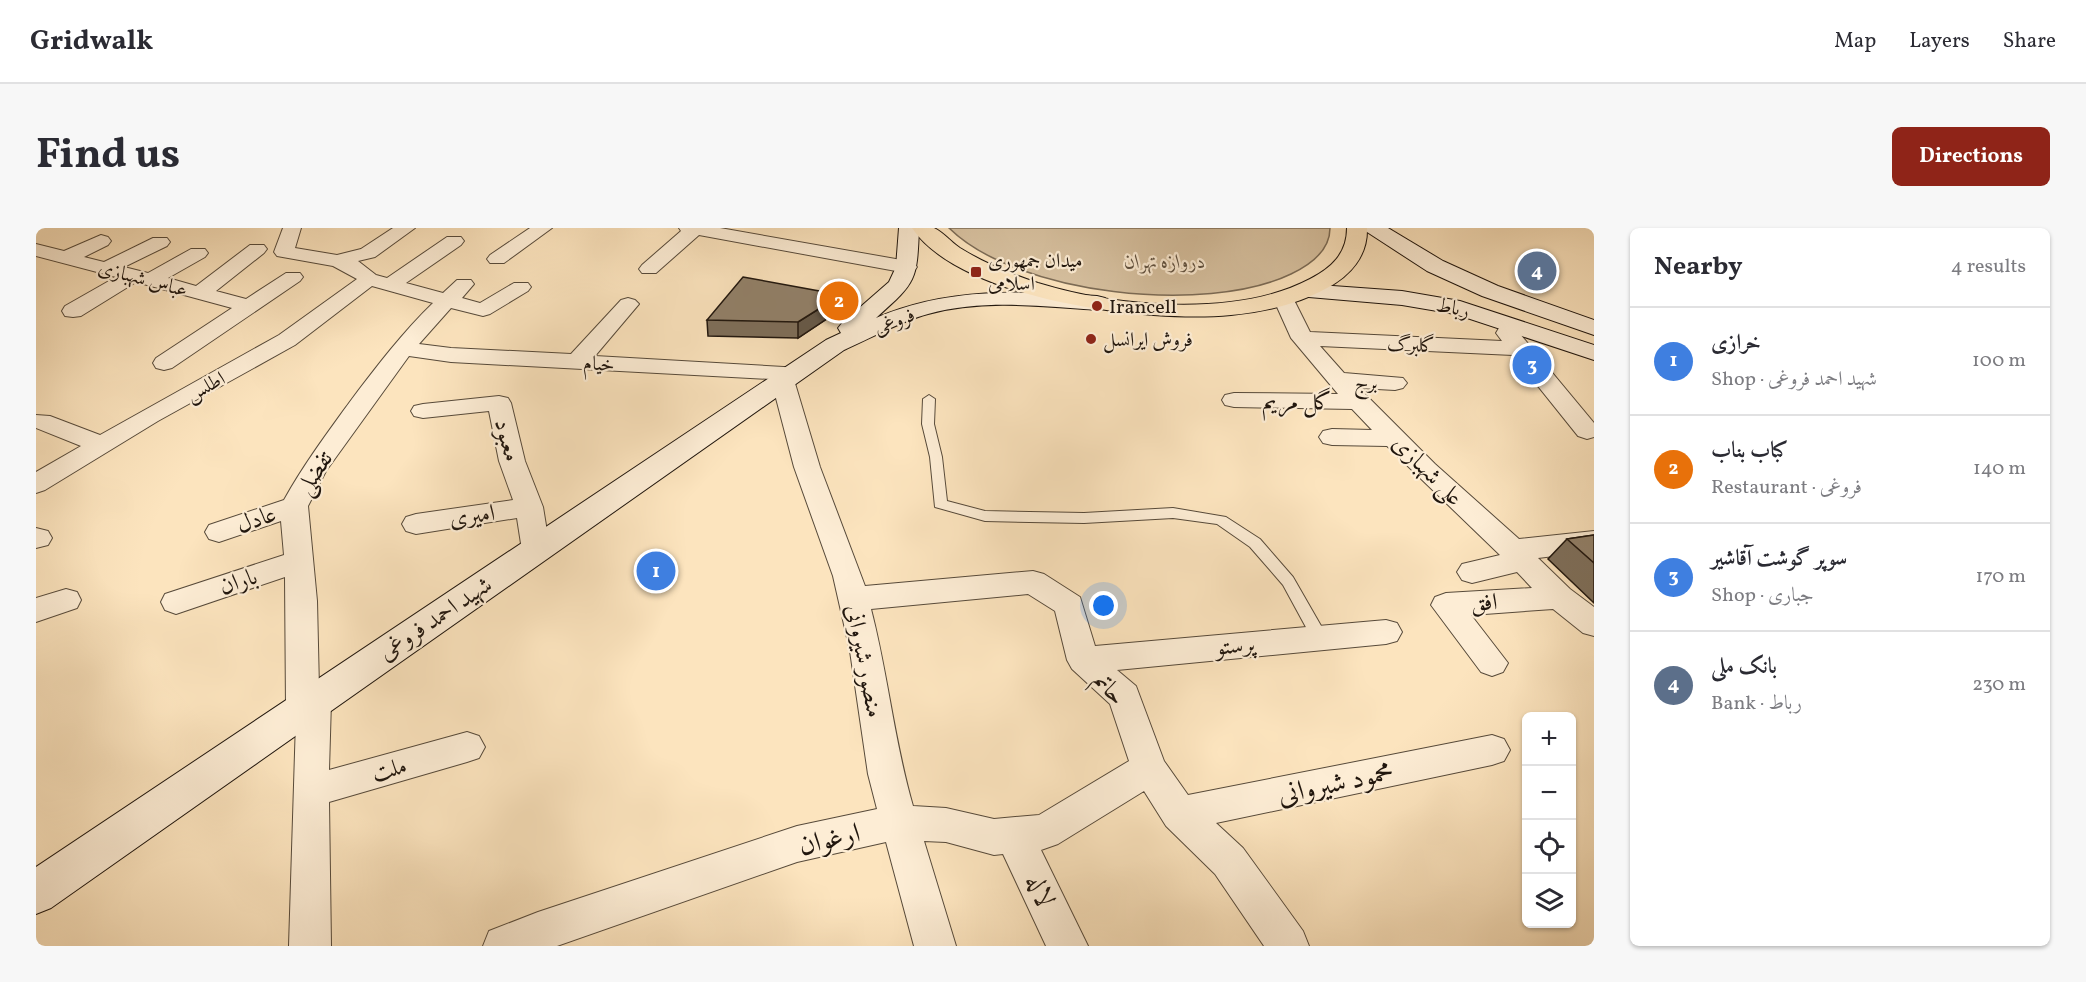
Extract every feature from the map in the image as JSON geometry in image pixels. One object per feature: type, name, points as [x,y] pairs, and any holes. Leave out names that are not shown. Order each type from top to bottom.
[{"type":"main road","name":"فروغی","points":[[835,345],[844,333],[898,285],[907,267],[909,228]]},
{"type":"main road","points":[[922,228],[947,250],[990,273],[1050,293],[1099,303],[1165,310],[1228,308],[1294,295],[1331,277],[1349,260],[1355,249],[1356,228]]},
{"type":"main road","name":"رباط","points":[[1374,228],[1435,267],[1490,291],[1594,328]]},
{"type":"main road","name":"رباط","points":[[1294,295],[1402,298],[1460,308],[1496,318],[1594,353]]},
{"type":"main road","points":[[886,297],[908,304],[911,313]]},
{"type":"main road","name":"فروغی","points":[[835,345],[911,313],[969,301],[1022,298],[1099,303]]},
{"type":"main road","name":"شهید احمد فروغی","points":[[36,893],[835,345]]},
{"type":"street","points":[[292,228],[284,252],[339,260],[379,282],[455,293],[483,310],[521,287]]},
{"type":"street","points":[[339,260],[368,253],[406,228]]},
{"type":"street","points":[[497,259],[543,228]]},
{"type":"street","points":[[649,269],[693,228],[907,267]]},
{"type":"street","points":[[36,264],[52,254],[101,241]]},
{"type":"street","name":"اطلس","points":[[36,484],[100,444],[287,340],[379,282],[454,241]]},
{"type":"street","points":[[106,268],[160,242]]},
{"type":"street","points":[[200,292],[257,249]]},
{"type":"street","points":[[73,311],[198,253]]},
{"type":"street","name":"عباس شهبازی","points":[[52,254],[250,306]]},
{"type":"street","points":[[164,363],[293,278]]},
{"type":"street","name":"تفضلی","points":[[308,705],[300,561],[294,506],[314,469],[375,385],[425,322],[455,293]]},
{"type":"street","name":"علی شهبازی","points":[[1294,295],[1302,338],[1336,380],[1559,597],[1594,624]]},
{"type":"street","points":[[578,362],[628,304]]},
{"type":"street","points":[[1496,318],[1587,430]]},
{"type":"street","name":"گلبرگ","points":[[1302,338],[1520,349]]},
{"type":"street","name":"خیام","points":[[404,349],[451,355],[788,377]]},
{"type":"street","name":"گل مریم","points":[[1249,375],[1246,400],[1359,402]]},
{"type":"street","name":"منصور شیروانی","points":[[788,377],[807,467],[848,576],[866,651],[886,774],[935,946]]},
{"type":"street","name":"برج","points":[[1336,380],[1395,383]]},
{"type":"street","name":"معبود","points":[[423,411],[499,403],[513,461],[529,507],[536,550]]},
{"type":"street","points":[[40,421],[100,444]]},
{"type":"street","points":[[1332,437],[1396,438]]},
{"type":"street","name":"عادل","points":[[219,532],[294,506]]},
{"type":"street","name":"امیری","points":[[416,524],[529,507]]},
{"type":"street","points":[[1472,572],[1523,560],[1527,547],[1594,541]]},
{"type":"street","name":"باران","points":[[176,602],[300,561]]},
{"type":"street","name":"حاتم","points":[[853,599],[1033,582],[1069,605],[1083,660],[1124,696],[1149,768],[1179,814],[1230,861],[1288,946]]},
{"type":"street","name":"افق","points":[[1492,663],[1446,605],[1559,597]]},
{"type":"street","points":[[36,610],[66,600]]},
{"type":"street","name":"پرستو","points":[[1083,660],[1386,632]]},
{"type":"street","points":[[308,705],[311,791],[310,946]]},
{"type":"street","name":"ملت","points":[[311,791],[467,747]]},
{"type":"street","name":"محمود شیروانی","points":[[1179,814],[1492,750]]},
{"type":"street","name":"ارغوان","points":[[528,941],[797,844],[899,822],[946,825],[994,837],[1045,832],[1149,768]]},
{"type":"street","name":"لاله","points":[[1014,835],[1067,946]]},
{"type":"lane","points":[[929,399],[928,424],[936,457],[940,504],[985,516],[1084,518],[1173,513],[1221,520],[1255,543],[1288,581],[1320,638]]},
{"type":"green space","name":"دروازه تهران","points":[[949,228],[1330,228],[1327,244],[1318,256],[1291,274],[1255,287],[1211,294],[1163,295],[1114,291],[1065,283],[1019,269],[980,251]]},
{"type":"building","points":[[743,277],[841,295],[798,322],[707,320]]},
{"type":"building","points":[[1594,535],[1594,563],[1567,539]]},
{"type":"place","name":"بانک ملی","points":[[1537,271]]},
{"type":"place","name":"میدان جمهوری اسلامی","points":[[976,272]]},
{"type":"place","name":"کباب بناب","points":[[839,301]]},
{"type":"place","name":"Irancell","points":[[1097,306]]},
{"type":"place","name":"فروش ایرانسل","points":[[1091,339]]},
{"type":"place","name":"سوپر گوشت آقاشیر","points":[[1532,365]]},
{"type":"place","name":"خرازی","points":[[656,571]]}]
